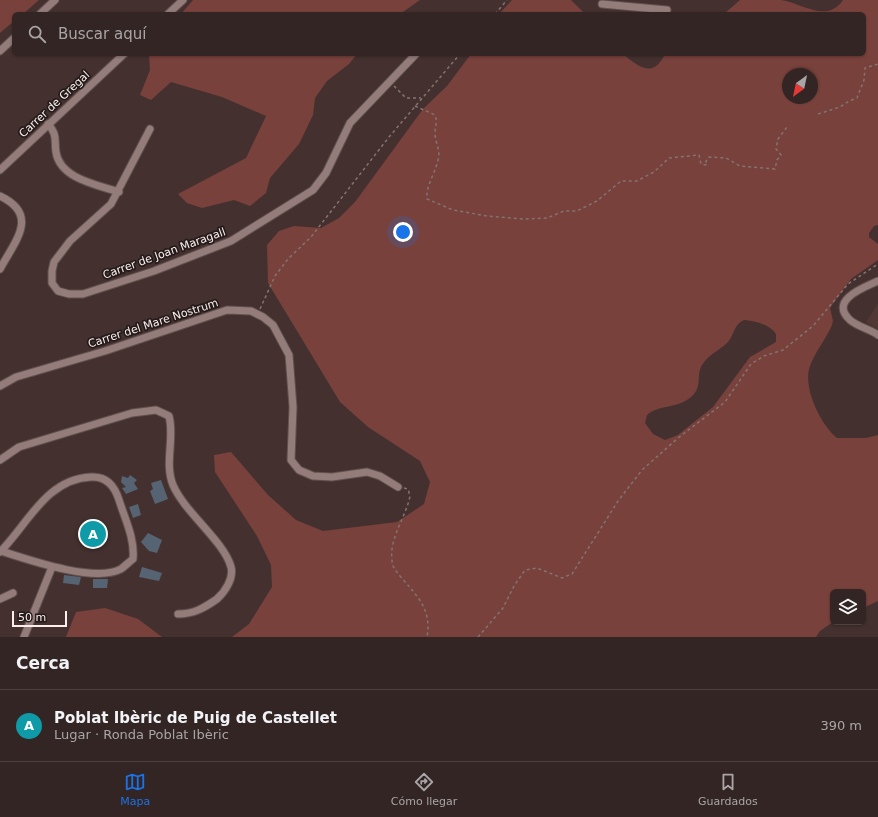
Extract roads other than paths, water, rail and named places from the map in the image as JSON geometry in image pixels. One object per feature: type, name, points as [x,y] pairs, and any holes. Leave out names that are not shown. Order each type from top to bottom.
[{"type":"street","points":[[42,12],[55,0]]},
{"type":"street","points":[[170,12],[183,0]]},
{"type":"street","points":[[604,2],[667,10]]},
{"type":"street","points":[[0,51],[12,40]]},
{"type":"street","name":"Carrer de Gregal","points":[[0,170],[122,56]]},
{"type":"street","name":"Carrer de Joan Maragall","points":[[150,129],[119,192],[111,204],[70,241],[54,262],[52,284],[58,291],[69,294],[83,294],[154,271],[231,241],[313,190],[326,173],[350,123],[414,56]]},
{"type":"street","points":[[48,124],[55,132],[56,153],[62,167],[78,178],[119,192]]},
{"type":"street","points":[[0,196],[16,206],[21,215],[23,224],[0,269]]},
{"type":"street","points":[[878,281],[854,292],[847,298],[844,306],[845,315],[851,321],[878,335]]},
{"type":"street","name":"Carrer del Mare Nostrum","points":[[0,386],[16,377],[105,351],[227,310],[251,311],[273,325],[289,355],[293,407],[291,460],[299,470],[313,476],[332,477],[367,472],[380,476],[398,487]]},
{"type":"street","points":[[0,460],[19,447],[132,413],[156,410],[169,416],[171,431],[169,445],[173,484],[183,502],[221,550],[231,567],[231,579],[222,595],[207,607],[191,614],[178,614]]},
{"type":"street","points":[[97,476],[109,481],[116,492],[134,546],[133,559],[121,569],[102,574],[52,567],[1,552],[23,522],[49,494],[67,483],[85,477],[97,476]]},
{"type":"street","points":[[24,637],[52,567]]},
{"type":"street","points":[[0,599],[13,593]]},
{"type":"place","name":"Poblat Ibèric de Puig de Castellet","points":[[93,534]]}]
